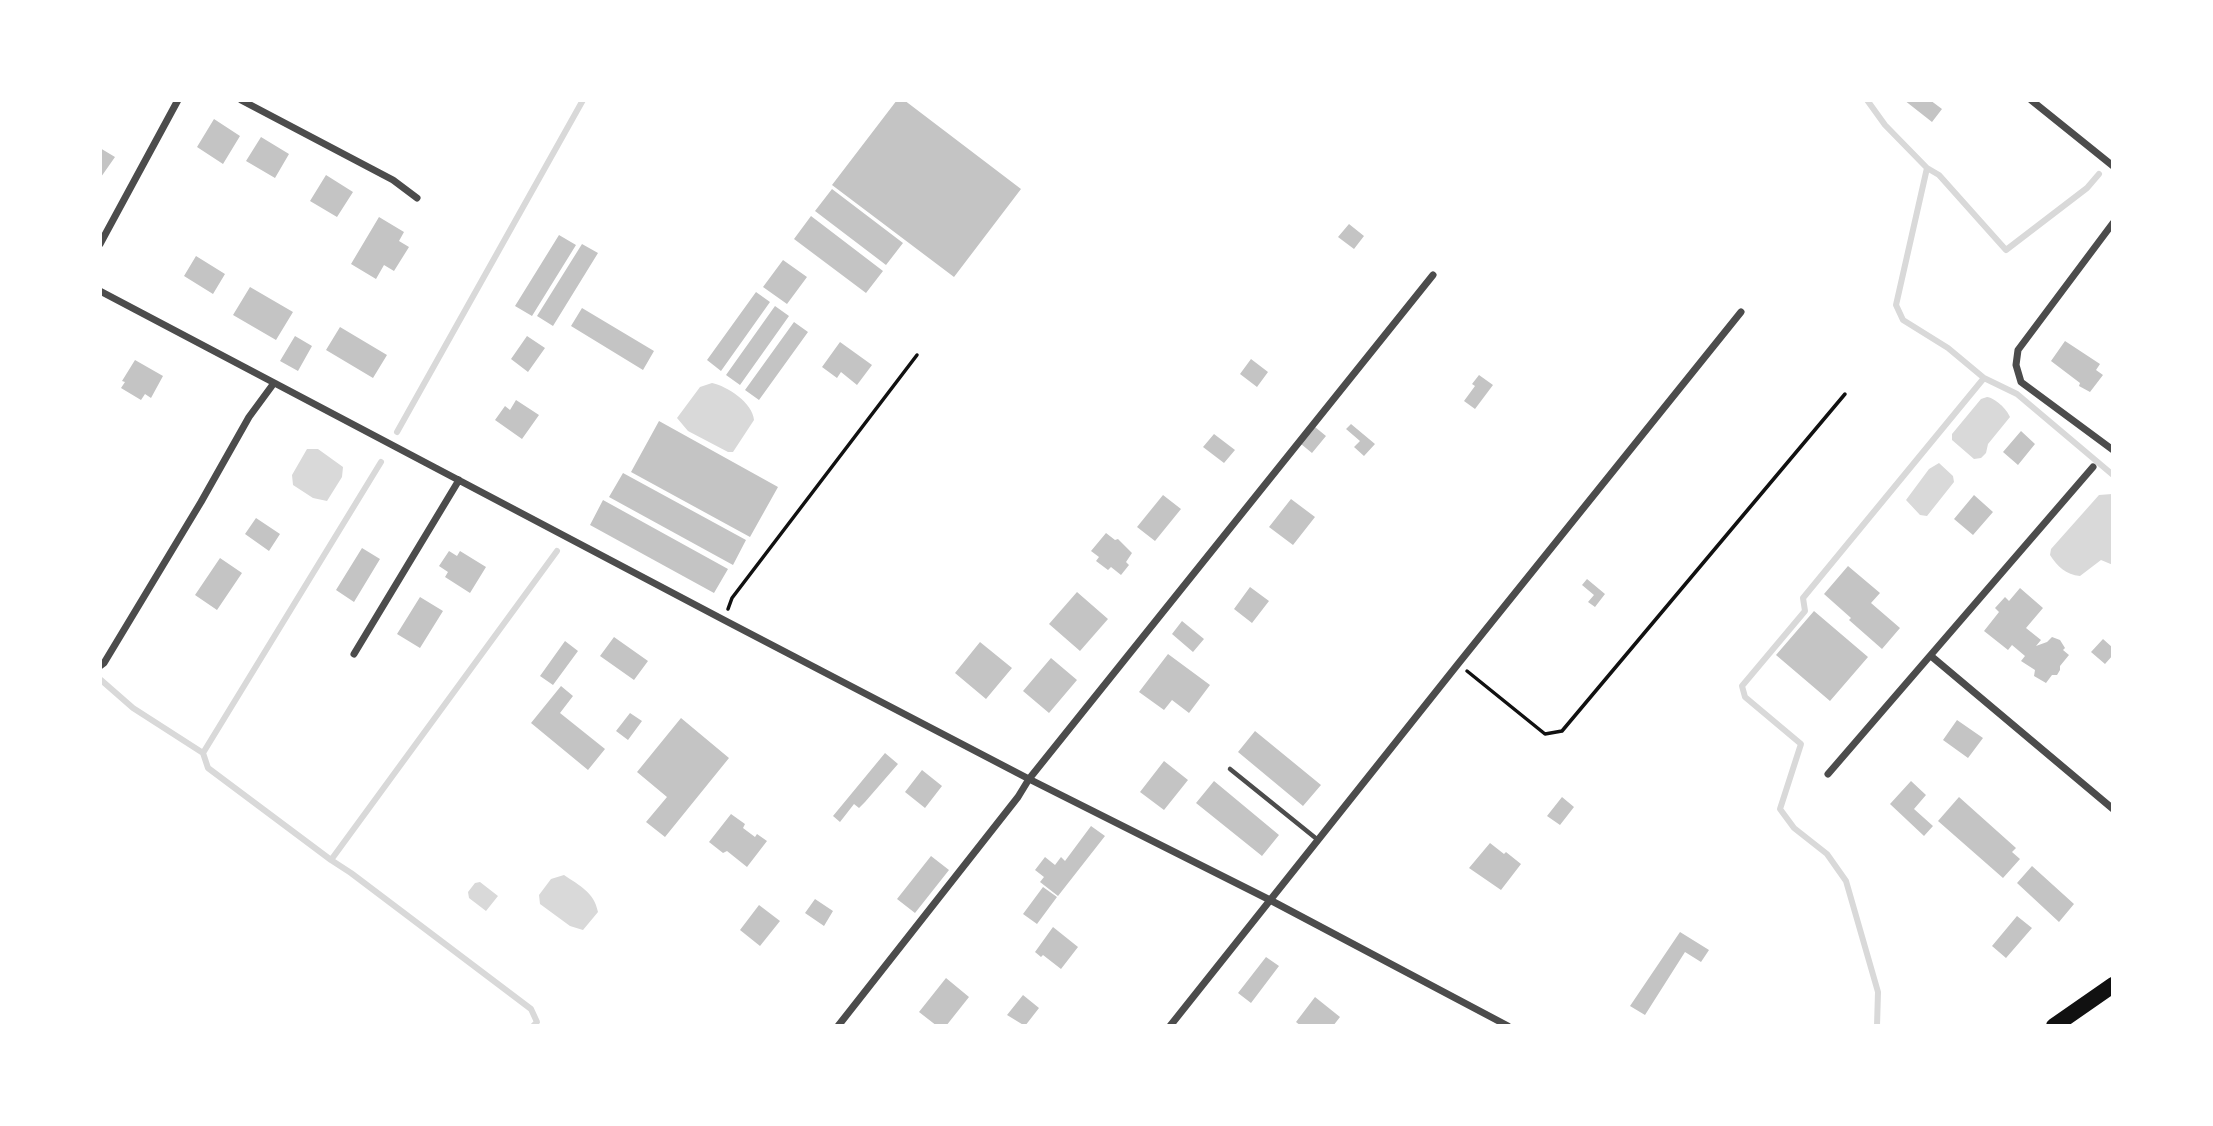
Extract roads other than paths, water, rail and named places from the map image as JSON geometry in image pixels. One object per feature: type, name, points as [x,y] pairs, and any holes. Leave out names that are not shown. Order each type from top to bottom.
[{"type":"main road","points":[[2054,1026],[2113,985]]},
{"type":"street","points":[[100,244],[178,100]]},
{"type":"street","points":[[241,100],[393,180],[417,198]]},
{"type":"street","points":[[2031,100],[2113,166]]},
{"type":"street","points":[[2113,223],[2018,349],[2016,365],[2021,383],[2113,450]]},
{"type":"street","points":[[838,1026],[1018,797],[1029,779],[1433,275]]},
{"type":"street","points":[[100,291],[724,620],[1029,779],[1270,900],[1508,1026]]},
{"type":"street","points":[[1170,1026],[1741,312]]},
{"type":"street","points":[[100,666],[194,514],[249,417],[274,383]]},
{"type":"street","points":[[1828,774],[2092,467]]},
{"type":"street","points":[[354,654],[459,480]]},
{"type":"street","points":[[1931,656],[2113,809]]},
{"type":"lane","points":[[1230,769],[1318,840]]},
{"type":"waterway","points":[[397,432],[583,100]]},
{"type":"waterway","points":[[1867,100],[1885,125],[1927,168],[1896,305],[1903,320],[1948,348],[1984,378],[2017,394],[2113,475]]},
{"type":"waterway","points":[[1927,168],[1939,175],[2006,250],[2087,188],[2099,174]]},
{"type":"waterway","points":[[1877,1026],[1878,992],[1846,881],[1827,854],[1794,828],[1780,809],[1801,744],[1745,697],[1742,686],[1805,611],[1803,598],[1984,378]]},
{"type":"waterway","points":[[381,462],[203,753],[208,768],[331,860],[557,551]]},
{"type":"waterway","points":[[101,680],[133,708],[203,753]]},
{"type":"waterway","points":[[331,860],[531,1009],[537,1022],[533,1026]]}]
